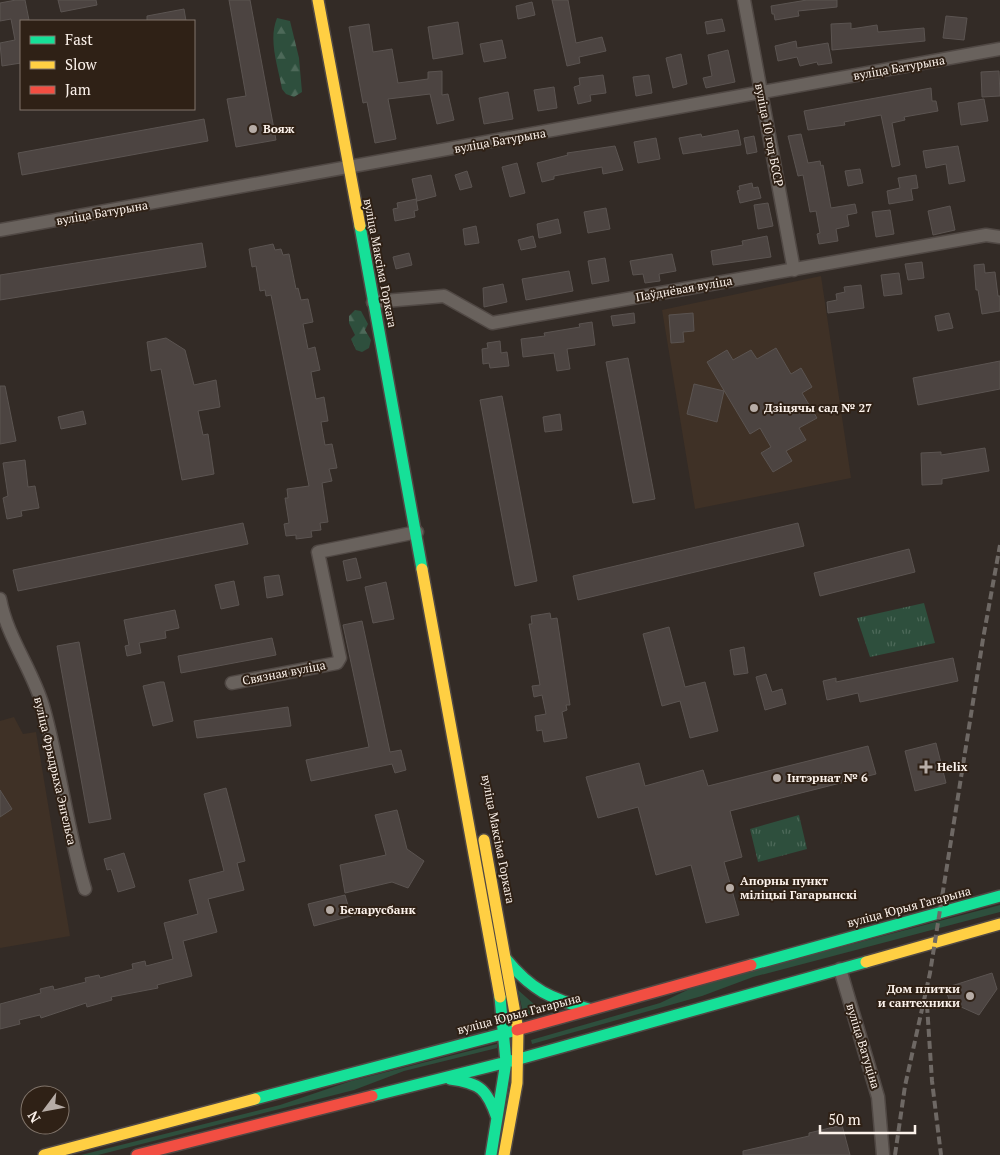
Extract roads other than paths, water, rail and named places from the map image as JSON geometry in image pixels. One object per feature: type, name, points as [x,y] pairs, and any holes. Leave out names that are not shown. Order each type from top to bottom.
[{"type":"main road","name":"вуліца Максіма Горкага","points":[[318,0],[417,532],[428,610],[505,1033],[506,1062],[491,1155]]},
{"type":"main road","name":"вуліца Максіма Горкага","points":[[417,532],[439,608],[479,814]]},
{"type":"main road","name":"вуліца Максіма Горкага","points":[[482,833],[518,1030],[519,1059],[504,1155]]},
{"type":"main road","name":"вуліца Юрыя Гагарына","points":[[44,1155],[518,1030],[1000,896]]},
{"type":"main road","points":[[137,1155],[519,1059],[1000,924]]},
{"type":"main road","points":[[506,959],[521,978],[540,994],[590,1009]]},
{"type":"main road","points":[[444,1078],[474,1082],[484,1088],[491,1098],[497,1118]]},
{"type":"street","name":"вуліца 10 год БССР","points":[[744,0],[794,270]]},
{"type":"street","name":"вуліца Батурына","points":[[0,230],[1000,49]]},
{"type":"street","name":"Паўднёвая вуліца","points":[[373,302],[444,296],[492,323],[986,235],[1000,237]]},
{"type":"street","name":"Связная вуліца","points":[[232,683],[337,663],[340,658],[318,552],[417,532]]},
{"type":"street","name":"вуліца Фрыдрыха Энгельса","points":[[0,600],[16,646],[42,705],[76,859],[85,889]]},
{"type":"street","name":"вуліца Ватуціна","points":[[840,969],[878,1097],[883,1155]]},
{"type":"railway","points":[[895,1155],[905,1086],[930,973],[983,639],[1000,545]]},
{"type":"railway","points":[[927,1005],[932,1081],[941,1155]]},
{"type":"place","name":"Вояж","points":[[253,129]]},
{"type":"place","name":"Дзіцячы сад № 27","points":[[754,408]]},
{"type":"place","name":"Helix","points":[[926,767]]},
{"type":"place","name":"Інтэрнат № 6","points":[[777,778]]},
{"type":"place","name":"Апорны пункт міліцыі Гагарынскі","points":[[730,888]]},
{"type":"place","name":"Беларусбанк","points":[[330,910]]},
{"type":"place","name":"Дом плитки и сантехники","points":[[970,996]]}]
